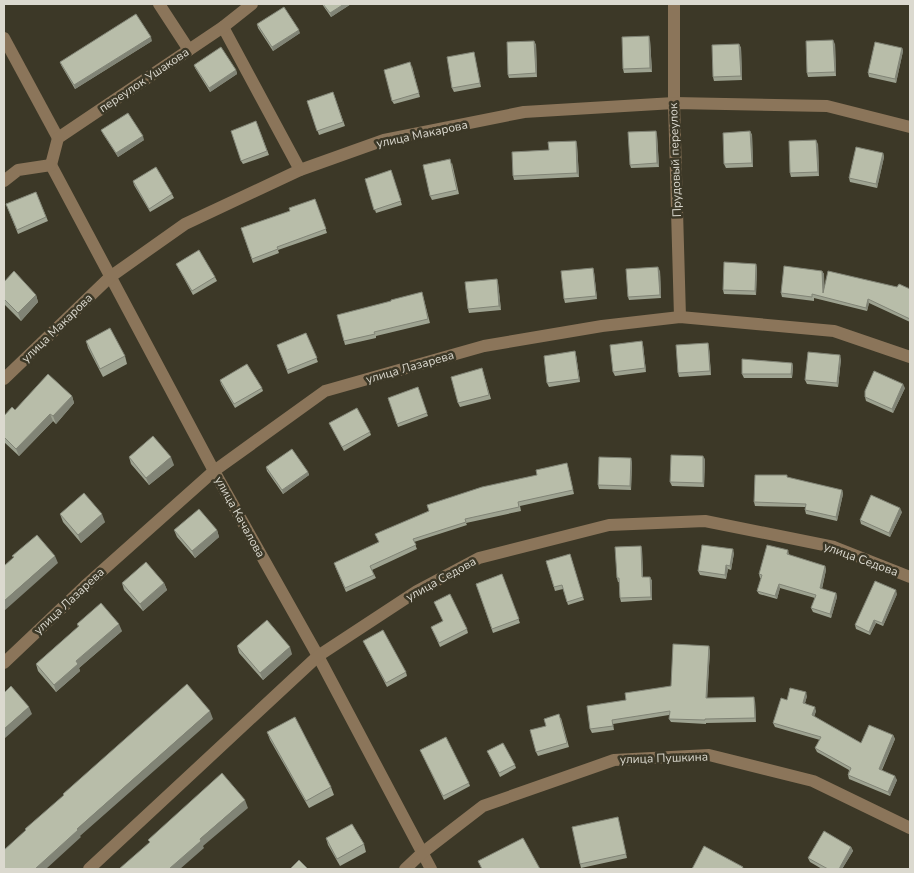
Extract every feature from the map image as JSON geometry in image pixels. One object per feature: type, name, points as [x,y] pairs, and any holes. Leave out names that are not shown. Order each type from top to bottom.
[{"type":"street","points":[[159,4],[188,50]]},
{"type":"street","name":"переулок Ушакова","points":[[58,138],[223,27],[252,4]]},
{"type":"street","name":"Прудовый переулок","points":[[674,4],[674,103],[680,317]]},
{"type":"street","points":[[223,27],[300,170]]},
{"type":"street","points":[[4,38],[58,138],[51,164],[18,170],[4,181]]},
{"type":"street","name":"улица Макарова","points":[[4,379],[110,277],[185,224],[300,170],[384,140],[524,112],[674,103],[827,106],[910,127]]},
{"type":"street","name":"улица Качалова","points":[[51,164],[214,471],[318,656],[431,869]]},
{"type":"street","name":"улица Лазарева","points":[[4,663],[85,586],[214,471],[326,391],[484,346],[602,326],[680,317],[834,331],[910,357]]},
{"type":"street","name":"улица Седова","points":[[89,869],[318,656],[418,591],[479,558],[609,525],[705,521],[834,547],[910,577]]},
{"type":"street","name":"улица Пушкина","points":[[405,869],[422,853],[483,806],[614,760],[709,755],[813,781],[910,828]]},
{"type":"building","points":[[323,4],[344,4],[330,13]]},
{"type":"building","points":[[284,7],[299,30],[272,47],[257,24]]},
{"type":"building","points":[[136,14],[151,37],[74,85],[60,62]]},
{"type":"building","points":[[649,36],[650,68],[623,69],[622,37]]},
{"type":"building","points":[[833,40],[835,72],[807,73],[806,41]]},
{"type":"building","points":[[534,41],[536,73],[508,75],[507,42]]},
{"type":"building","points":[[875,42],[902,48],[895,79],[868,73]]},
{"type":"building","points":[[739,44],[741,76],[713,77],[712,45]]},
{"type":"building","points":[[221,47],[236,70],[209,88],[194,65]]},
{"type":"building","points":[[474,52],[480,83],[452,88],[447,57]]},
{"type":"building","points":[[410,62],[419,93],[392,101],[384,70]]},
{"type":"building","points":[[333,92],[343,122],[317,131],[307,101]]},
{"type":"building","points":[[128,113],[143,136],[116,153],[101,130]]},
{"type":"building","points":[[256,121],[267,151],[241,161],[231,131]]},
{"type":"building","points":[[656,131],[657,163],[630,165],[628,132]]},
{"type":"building","points":[[750,131],[752,163],[724,164],[723,133]]},
{"type":"building","points":[[816,140],[818,172],[790,173],[789,141]]},
{"type":"building","points":[[576,141],[577,173],[513,176],[512,152],[549,150],[548,142]]},
{"type":"building","points":[[856,147],[883,153],[876,184],[849,178]]},
{"type":"building","points":[[450,159],[457,190],[430,196],[423,165]]},
{"type":"building","points":[[156,167],[172,194],[149,209],[133,181]]},
{"type":"building","points":[[391,170],[401,201],[374,210],[365,179]]},
{"type":"building","points":[[36,192],[46,217],[17,230],[6,204]]},
{"type":"building","points":[[315,199],[326,229],[277,247],[278,249],[252,259],[241,228],[290,211],[289,208]]},
{"type":"building","points":[[199,250],[215,277],[192,291],[176,264]]},
{"type":"building","points":[[724,262],[756,264],[755,291],[723,290]]},
{"type":"building","points":[[784,266],[822,271],[823,293],[828,271],[897,287],[899,284],[910,289],[910,319],[868,299],[866,308],[812,294],[812,297],[781,293]]},
{"type":"building","points":[[658,267],[660,295],[628,297],[626,269]]},
{"type":"building","points":[[593,268],[596,296],[564,299],[561,271]]},
{"type":"building","points":[[14,271],[36,295],[18,313],[4,299],[4,282]]},
{"type":"building","points":[[497,279],[499,306],[468,309],[465,282]]},
{"type":"building","points":[[422,292],[428,319],[344,341],[337,315]]},
{"type":"building","points":[[110,328],[125,356],[100,369],[86,341]]},
{"type":"building","points":[[306,333],[317,358],[287,370],[277,345]]},
{"type":"building","points":[[642,341],[645,368],[613,372],[610,345]]},
{"type":"building","points":[[708,343],[710,371],[678,373],[676,345]]},
{"type":"building","points":[[575,351],[579,379],[547,383],[544,356]]},
{"type":"building","points":[[808,352],[840,355],[837,383],[805,380]]},
{"type":"building","points":[[742,359],[792,363],[791,374],[742,374]]},
{"type":"building","points":[[247,364],[262,388],[234,404],[220,380]]},
{"type":"building","points":[[482,368],[489,395],[458,403],[451,377]]},
{"type":"building","points":[[874,371],[903,384],[892,409],[865,397],[865,391]]},
{"type":"building","points":[[48,374],[72,396],[53,416],[50,414],[16,449],[4,437],[4,416],[12,407],[15,410]]},
{"type":"building","points":[[418,387],[427,413],[397,424],[388,398]]},
{"type":"building","points":[[357,408],[370,432],[342,447],[329,423]]},
{"type":"building","points":[[153,436],[171,457],[146,478],[129,457]]},
{"type":"building","points":[[292,449],[308,472],[282,490],[266,467]]},
{"type":"building","points":[[671,455],[703,456],[703,483],[670,482]]},
{"type":"building","points":[[599,457],[631,458],[630,486],[598,485]]},
{"type":"building","points":[[567,463],[573,490],[518,502],[519,507],[465,519],[466,522],[413,539],[416,545],[370,566],[374,575],[345,588],[334,563],[379,542],[375,534],[429,511],[427,505],[482,487],[537,475],[536,470]]},
{"type":"building","points":[[755,475],[787,475],[787,477],[842,490],[836,517],[805,510],[806,504],[754,502]]},
{"type":"building","points":[[84,493],[102,514],[78,535],[60,514]]},
{"type":"building","points":[[871,495],[900,508],[889,533],[860,520]]},
{"type":"building","points":[[199,509],[217,530],[192,551],[174,530]]},
{"type":"building","points":[[37,535],[55,556],[4,601],[4,566],[14,557],[12,556]]},
{"type":"building","points":[[702,545],[733,549],[730,566],[726,565],[725,575],[698,571]]},
{"type":"building","points":[[767,545],[788,550],[787,554],[825,566],[820,588],[836,593],[830,614],[811,608],[816,595],[779,584],[775,596],[757,591],[762,575],[759,574]]},
{"type":"building","points":[[641,546],[642,577],[650,577],[651,597],[620,598],[615,547]]},
{"type":"building","points":[[570,554],[583,597],[567,602],[562,585],[554,587],[546,561]]},
{"type":"building","points":[[146,562],[164,583],[140,604],[122,583]]},
{"type":"building","points":[[502,574],[519,619],[492,629],[476,584]]},
{"type":"building","points":[[875,581],[896,590],[882,623],[874,620],[869,632],[855,625]]},
{"type":"building","points":[[450,594],[467,629],[439,643],[431,627],[443,621],[434,602]]},
{"type":"building","points":[[101,603],[119,624],[76,661],[78,664],[54,685],[36,664],[79,626],[77,624]]},
{"type":"building","points":[[267,620],[290,647],[260,673],[237,646]]},
{"type":"building","points":[[383,630],[406,672],[386,683],[363,641]]},
{"type":"building","points":[[673,644],[709,646],[706,698],[754,697],[755,718],[669,719],[670,711],[612,720],[613,726],[590,729],[587,706],[626,700],[625,693],[671,686]]},
{"type":"building","points":[[187,684],[210,711],[77,829],[35,869],[4,869],[4,850],[63,794]]},
{"type":"building","points":[[11,686],[29,707],[4,729],[4,693]]},
{"type":"building","points":[[790,688],[806,692],[803,703],[815,707],[812,715],[861,743],[869,725],[893,735],[879,769],[895,776],[888,792],[848,775],[851,768],[815,748],[821,737],[773,723],[781,698],[787,700]]},
{"type":"building","points":[[559,714],[567,743],[536,752],[530,730],[546,726],[544,719]]},
{"type":"building","points":[[295,717],[331,787],[306,801],[267,732]]},
{"type":"building","points":[[446,737],[469,783],[443,796],[420,750]]},
{"type":"building","points":[[503,743],[515,765],[499,773],[487,751]]},
{"type":"building","points":[[222,773],[245,800],[169,869],[119,869],[150,842],[148,840]]},
{"type":"building","points":[[618,817],[626,854],[580,864],[572,827]]},
{"type":"building","points":[[352,824],[364,844],[337,859],[326,838]]},
{"type":"building","points":[[824,831],[851,847],[839,869],[828,869],[808,858]]},
{"type":"building","points":[[523,838],[540,869],[482,869],[478,861]]},
{"type":"building","points":[[704,846],[743,867],[742,869],[692,869]]},
{"type":"building","points":[[299,860],[308,869],[290,869]]}]
